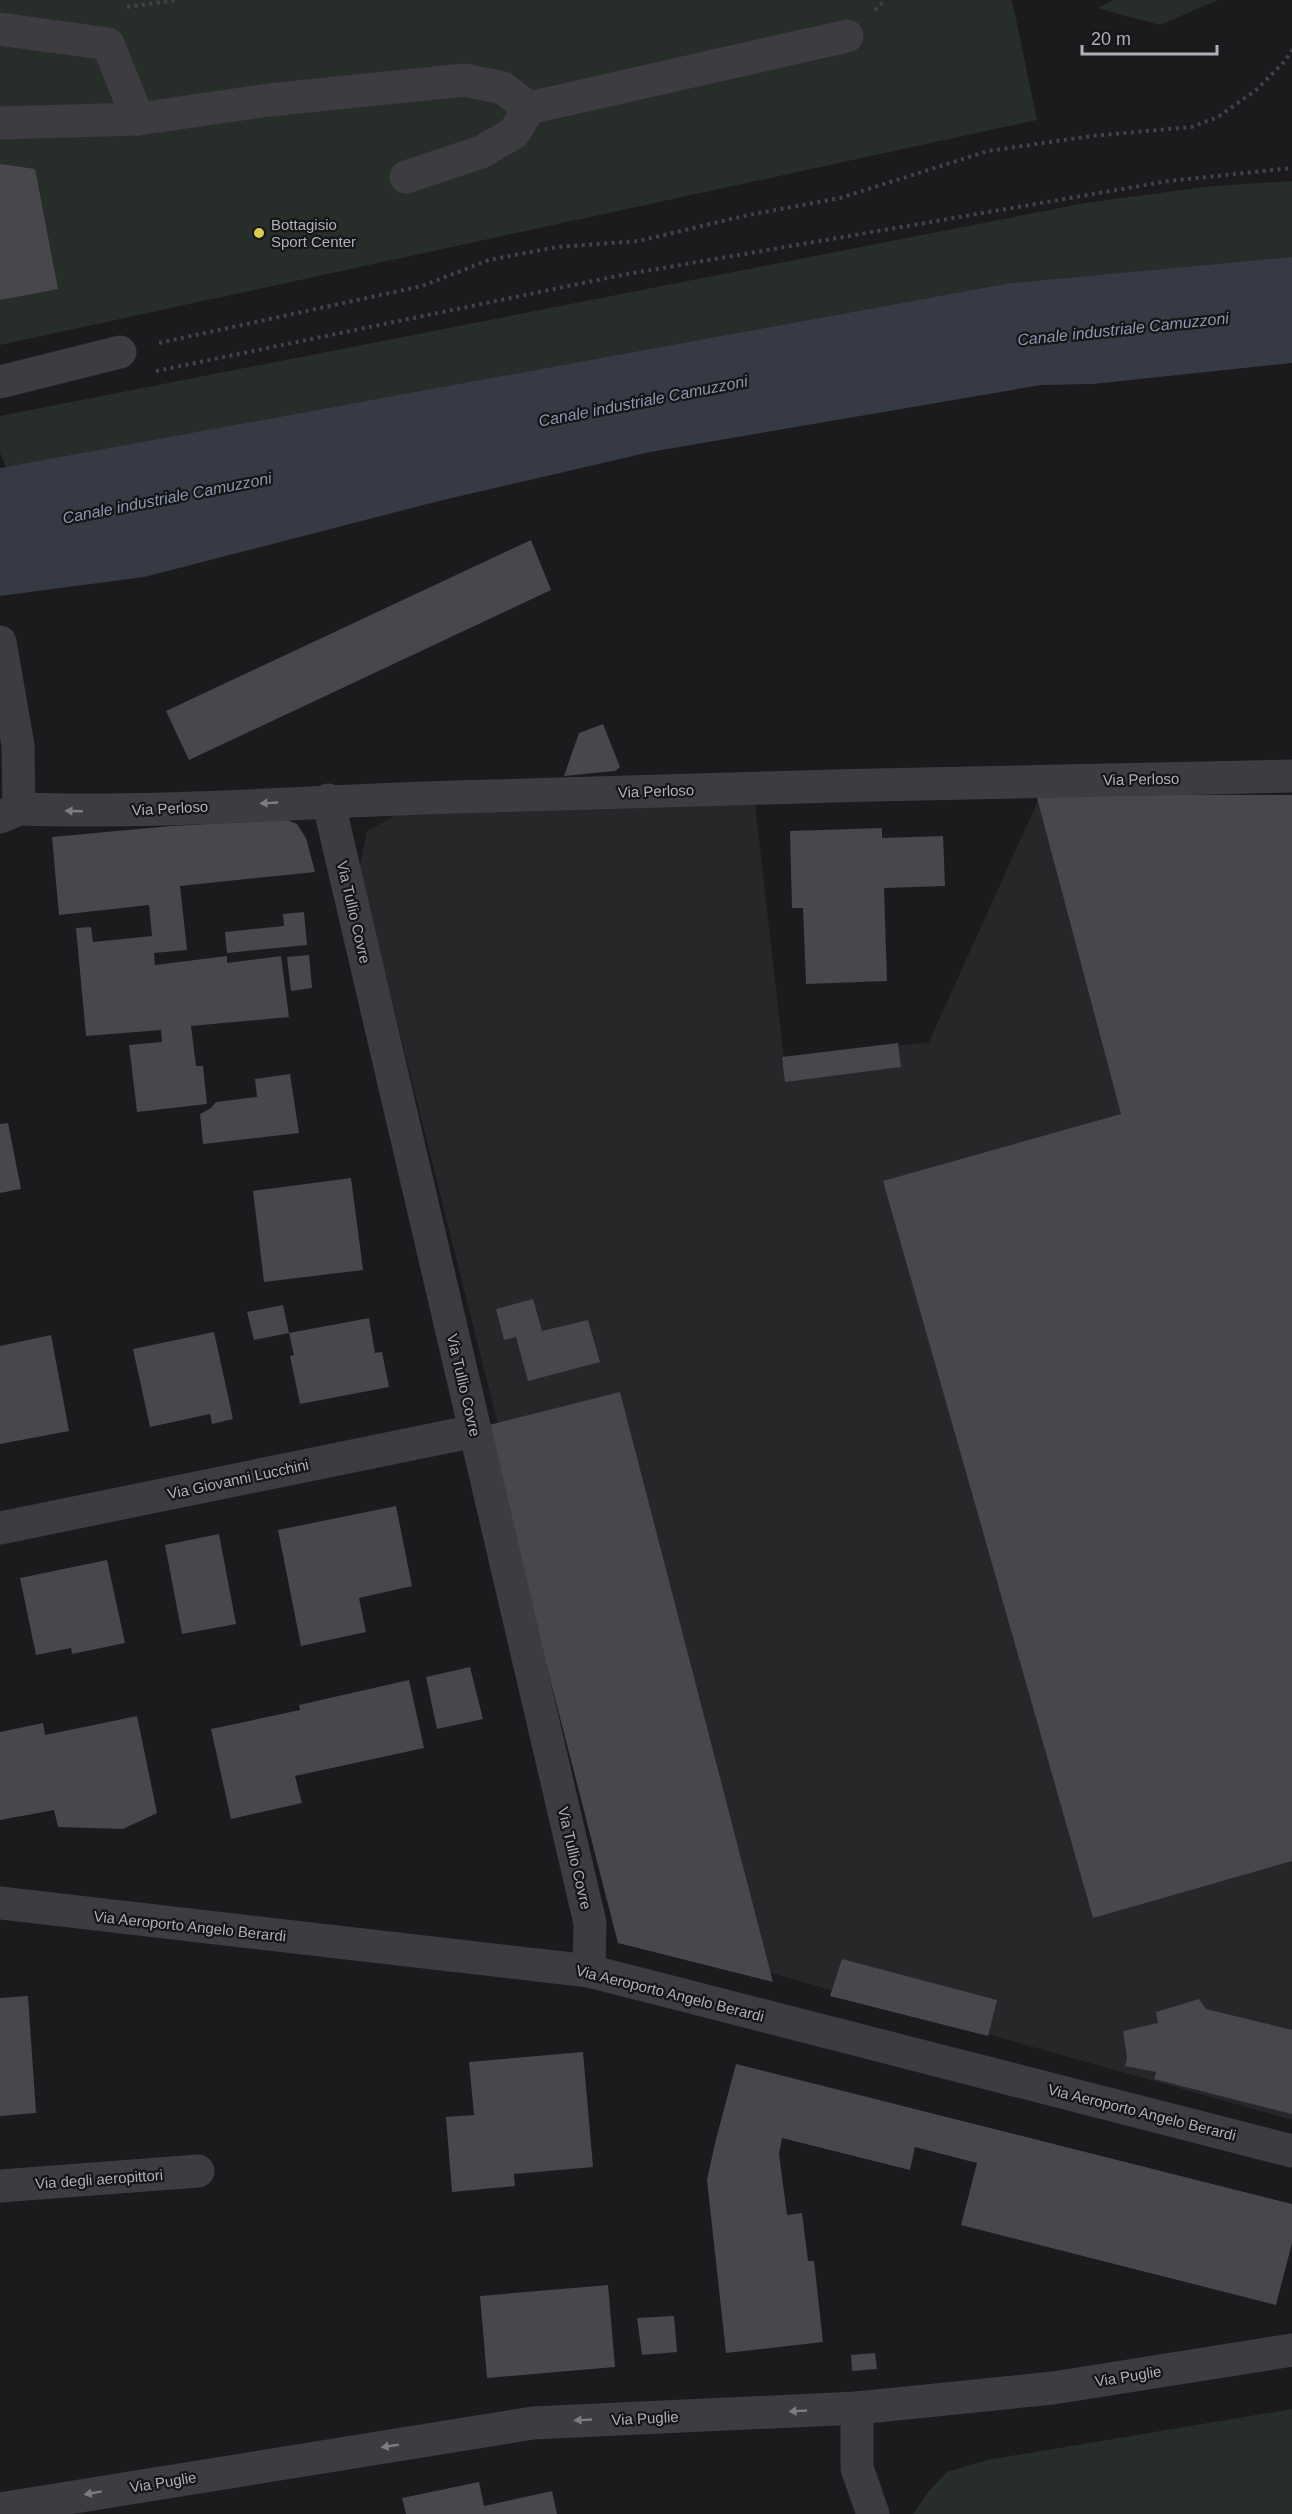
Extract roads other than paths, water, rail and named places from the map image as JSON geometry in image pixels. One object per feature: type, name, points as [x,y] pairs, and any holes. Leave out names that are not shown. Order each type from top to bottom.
[{"type":"street","points":[[0,29],[108,44],[138,119]]},
{"type":"street","points":[[406,177],[481,152],[514,133],[529,108],[847,36]]},
{"type":"street","points":[[0,123],[138,119],[269,100],[464,80],[503,88],[529,108]]},
{"type":"street","points":[[0,382],[120,352]]},
{"type":"street","name":"Via Perloso","points":[[0,642],[18,745],[10,813],[97,812],[328,800],[873,784],[1292,776]]},
{"type":"street","name":"Via Tullio Covre","points":[[328,800],[590,1923],[589,1971]]},
{"type":"street","name":"Via Giovanni Lucchini","points":[[0,1528],[475,1431]]},
{"type":"street","name":"Via Aeroporto Angelo Berardi","points":[[0,1903],[589,1971],[1292,2151]]},
{"type":"street","name":"Via degli aeropittori","points":[[0,2186],[198,2171]]},
{"type":"street","name":"Via Puglie","points":[[0,2509],[533,2423],[857,2408],[1053,2388],[1292,2350]]},
{"type":"street","points":[[857,2408],[857,2468],[873,2514]]},
{"type":"water","name":"Canale industriale Camuzzoni","points":[[1292,257],[1292,363],[1093,384],[1041,385],[650,452],[439,501],[144,577],[0,596],[0,468],[1010,283]]},
{"type":"place","name":"Bottagisio Sport Center","points":[[259,233]]}]
